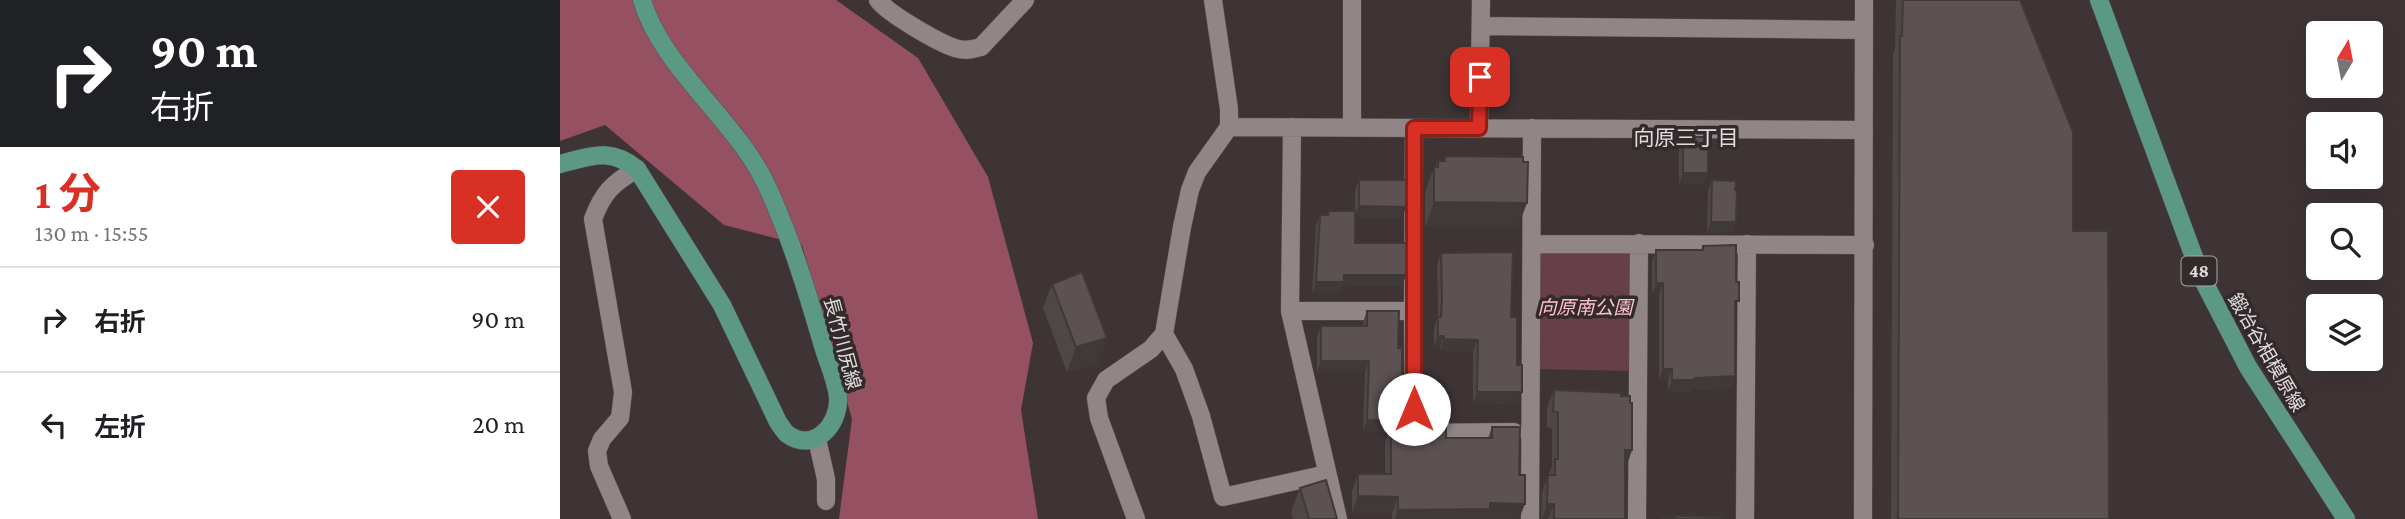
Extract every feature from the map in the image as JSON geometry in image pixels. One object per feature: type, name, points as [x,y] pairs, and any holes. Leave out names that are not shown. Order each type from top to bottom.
[{"type":"main road","name":"長竹川尻線","points":[[642,0],[653,30],[749,154],[778,209],[814,309],[835,378],[838,400],[835,417],[829,430],[817,439]]},
{"type":"main road","name":"鍛冶谷相模原線","points":[[2099,0],[2201,276],[2248,367],[2346,519]]},
{"type":"main road","points":[[560,164],[596,154],[626,160],[637,169],[722,305],[778,422],[787,434],[802,441],[817,439]]},
{"type":"street","points":[[878,0],[893,15],[946,44],[956,49],[971,50],[981,47],[1025,0]]},
{"type":"street","points":[[1136,519],[1099,418],[1096,398],[1107,380],[1151,349],[1164,334],[1191,190],[1197,172],[1229,127],[1229,109],[1213,0]]},
{"type":"street","points":[[1352,0],[1352,128]]},
{"type":"street","points":[[1479,128],[1481,0]]},
{"type":"street","points":[[1863,519],[1864,0]]},
{"type":"street","points":[[1481,26],[1864,30]]},
{"type":"street","points":[[1229,127],[1864,130]]},
{"type":"street","points":[[1292,127],[1290,311],[1338,519]]},
{"type":"street","points":[[1414,128],[1414,433],[1531,432]]},
{"type":"street","points":[[1530,519],[1532,128]]},
{"type":"street","points":[[622,519],[599,466],[597,451],[602,439],[620,418],[623,404],[593,219],[600,199],[615,182],[637,169]]},
{"type":"street","points":[[1637,519],[1639,243]]},
{"type":"street","points":[[1532,244],[1865,245]]},
{"type":"street","points":[[1745,519],[1747,244]]},
{"type":"street","points":[[1290,311],[1413,312]]},
{"type":"street","points":[[1164,334],[1184,369],[1201,416],[1223,497],[1327,474]]},
{"type":"street","points":[[817,439],[827,479],[826,501]]},
{"type":"green space","name":"向原南公園","points":[[1639,243],[1638,371],[1531,369],[1532,244]]},
{"type":"shaded area","points":[[560,0],[836,0],[918,58],[988,177],[1033,343],[1021,410],[1038,519],[839,519],[852,419],[802,245],[724,225],[605,125],[560,141]]},
{"type":"building","points":[[1903,0],[2020,0],[2073,132],[2073,231],[2108,231],[2109,519],[1898,519],[1900,36]]},
{"type":"building","points":[[1683,137],[1708,137],[1708,173],[1683,173]]},
{"type":"building","points":[[1445,156],[1523,157],[1523,162],[1528,162],[1527,203],[1434,202],[1434,167],[1438,167],[1438,161],[1445,161]]},
{"type":"building","points":[[1359,180],[1406,180],[1406,207],[1359,206]]},
{"type":"building","points":[[1712,180],[1736,181],[1736,222],[1711,222]]},
{"type":"building","points":[[1329,211],[1355,211],[1355,243],[1406,243],[1406,275],[1344,275],[1344,282],[1316,282],[1320,215],[1328,215]]},
{"type":"building","points":[[1736,245],[1739,301],[1735,301],[1735,376],[1672,380],[1672,369],[1663,369],[1663,283],[1656,283],[1656,250],[1703,250],[1703,246]]},
{"type":"building","points":[[1513,252],[1511,317],[1517,317],[1517,365],[1522,365],[1522,392],[1477,392],[1478,340],[1444,339],[1444,336],[1438,336],[1442,299],[1441,253]]},
{"type":"building","points":[[1082,272],[1107,338],[1076,347],[1052,284]]},
{"type":"building","points":[[1367,311],[1399,311],[1398,348],[1402,348],[1402,379],[1398,382],[1397,421],[1367,420],[1369,361],[1321,361],[1321,326],[1367,326]]},
{"type":"building","points":[[1554,390],[1622,393],[1621,396],[1630,396],[1632,450],[1625,450],[1625,519],[1554,519],[1554,504],[1547,504],[1548,475],[1555,475],[1555,459],[1558,459],[1558,413],[1553,411]]},
{"type":"building","points":[[1391,425],[1446,428],[1446,438],[1492,438],[1492,427],[1520,427],[1519,475],[1525,475],[1525,504],[1490,503],[1490,509],[1398,510],[1398,497],[1358,496],[1358,474],[1391,474]]},
{"type":"building","points":[[1326,480],[1337,519],[1309,519],[1300,488]]},
{"type":"building","points":[[1676,516],[1721,517],[1721,519],[1662,519]]},
{"type":"district","name":"向原三丁目","points":[[1686,138]]},
{"type":"route","points":[[1414,409],[1414,128],[1479,128],[1480,77]]}]
